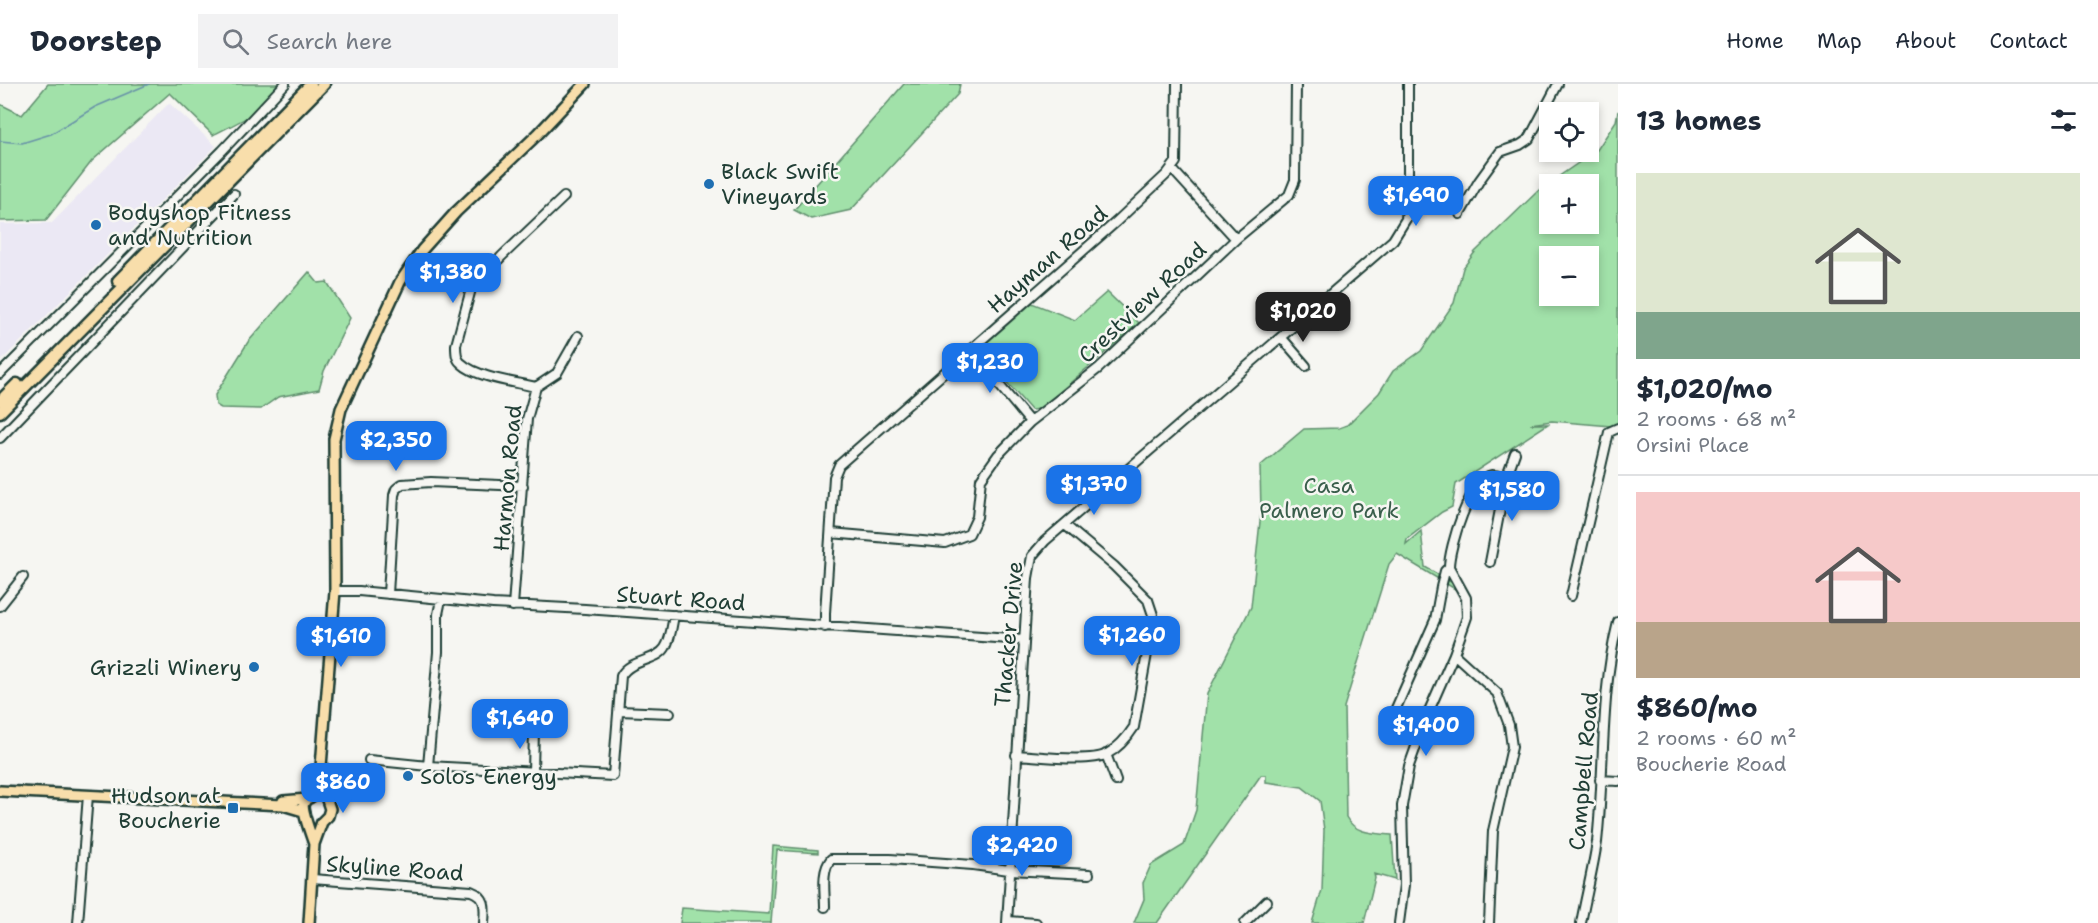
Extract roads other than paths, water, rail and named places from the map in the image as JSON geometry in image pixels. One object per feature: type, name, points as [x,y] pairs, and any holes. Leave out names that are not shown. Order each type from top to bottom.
[{"type":"highway","points":[[0,401],[311,84]]},
{"type":"highway","points":[[0,412],[324,84]]},
{"type":"main road","points":[[309,923],[314,844],[322,822],[330,812],[330,805],[320,779],[335,591],[334,440],[340,409],[400,282],[422,250],[456,212],[538,134],[585,84]]},
{"type":"main road","points":[[314,844],[303,806],[320,779]]},
{"type":"main road","points":[[0,791],[283,805],[303,811]]},
{"type":"main road","points":[[214,802],[319,795],[326,799]]},
{"type":"main road","points":[[308,820],[315,823],[322,822]]},
{"type":"street","points":[[0,374],[222,151],[285,84]]},
{"type":"street","points":[[1177,84],[1176,162],[1172,169],[1236,239]]},
{"type":"street","name":"Crestview Road","points":[[831,533],[945,543],[969,534],[978,517],[979,487],[985,472],[998,455],[1030,422],[1099,368],[1236,239],[1289,195],[1295,180],[1296,84]]},
{"type":"street","name":"Thacker Drive","points":[[1008,922],[1016,755],[1028,578],[1032,556],[1040,545],[1393,240],[1406,219],[1408,84]]},
{"type":"street","points":[[1460,214],[1479,181],[1500,152],[1529,139],[1558,84]]},
{"type":"street","name":"Hayman Road","points":[[825,627],[834,477],[839,465],[1116,222],[1172,169]]},
{"type":"street","points":[[0,438],[234,194]]},
{"type":"street","points":[[536,387],[477,373],[460,363],[456,345],[471,290],[502,256],[564,197]]},
{"type":"street","name":"Harmon Road","points":[[513,606],[527,420],[536,387],[557,373],[578,336]]},
{"type":"street","points":[[1281,337],[1306,366]]},
{"type":"street","points":[[970,350],[1030,422]]},
{"type":"street","points":[[1571,596],[1609,432],[1618,428]]},
{"type":"street","points":[[1490,562],[1505,493],[1506,478],[1515,453]]},
{"type":"street","points":[[1389,724],[1436,620],[1445,571],[1449,567],[1452,545],[1467,503],[1486,478],[1493,475],[1506,478]]},
{"type":"street","points":[[388,594],[394,495],[402,483],[522,486]]},
{"type":"street","points":[[1016,755],[1093,758],[1106,754],[1126,739],[1134,727],[1153,615],[1148,600],[1139,589],[1065,525]]},
{"type":"street","points":[[1399,923],[1404,885],[1401,806],[1409,766],[1467,617],[1466,598],[1449,567]]},
{"type":"street","points":[[0,606],[23,577]]},
{"type":"street","name":"Stuart Road","points":[[335,591],[359,591],[513,606],[1024,640]]},
{"type":"street","points":[[428,766],[438,652],[438,614],[441,600]]},
{"type":"street","points":[[369,760],[428,766],[613,776],[621,676],[625,668],[663,652],[667,645],[674,615]]},
{"type":"street","name":"Campbell Road","points":[[1581,923],[1597,842],[1610,670],[1618,622]]},
{"type":"street","points":[[1454,654],[1497,693],[1509,725],[1512,747],[1493,831],[1489,923]]},
{"type":"street","points":[[619,711],[670,713]]},
{"type":"street","points":[[533,772],[534,730]]},
{"type":"street","points":[[1106,754],[1116,781]]},
{"type":"street","points":[[1600,780],[1618,781]]},
{"type":"street","points":[[78,923],[88,795]]},
{"type":"street","points":[[825,907],[825,879],[827,864],[831,859],[890,859],[1009,870],[1089,874]]},
{"type":"street","name":"Skyline Road","points":[[312,879],[471,891],[479,895],[484,902],[484,923]]},
{"type":"street","points":[[1245,923],[1267,901]]},
{"type":"street","points":[[1008,922],[1036,923]]},
{"type":"waterway","points":[[0,141],[22,143],[51,134],[95,107],[149,84]]},
{"type":"place","name":"Black Swift Vineyards","points":[[709,184]]},
{"type":"place","name":"Bodyshop Fitness and Nutrition","points":[[96,225]]},
{"type":"place","name":"Grizzli Winery","points":[[254,667]]},
{"type":"place","name":"Solos Energy","points":[[408,776]]},
{"type":"place","name":"Hudson at Boucherie","points":[[233,808]]},
{"type":"park label","name":"Casa Palmero Park","points":[[1329,498]]}]
